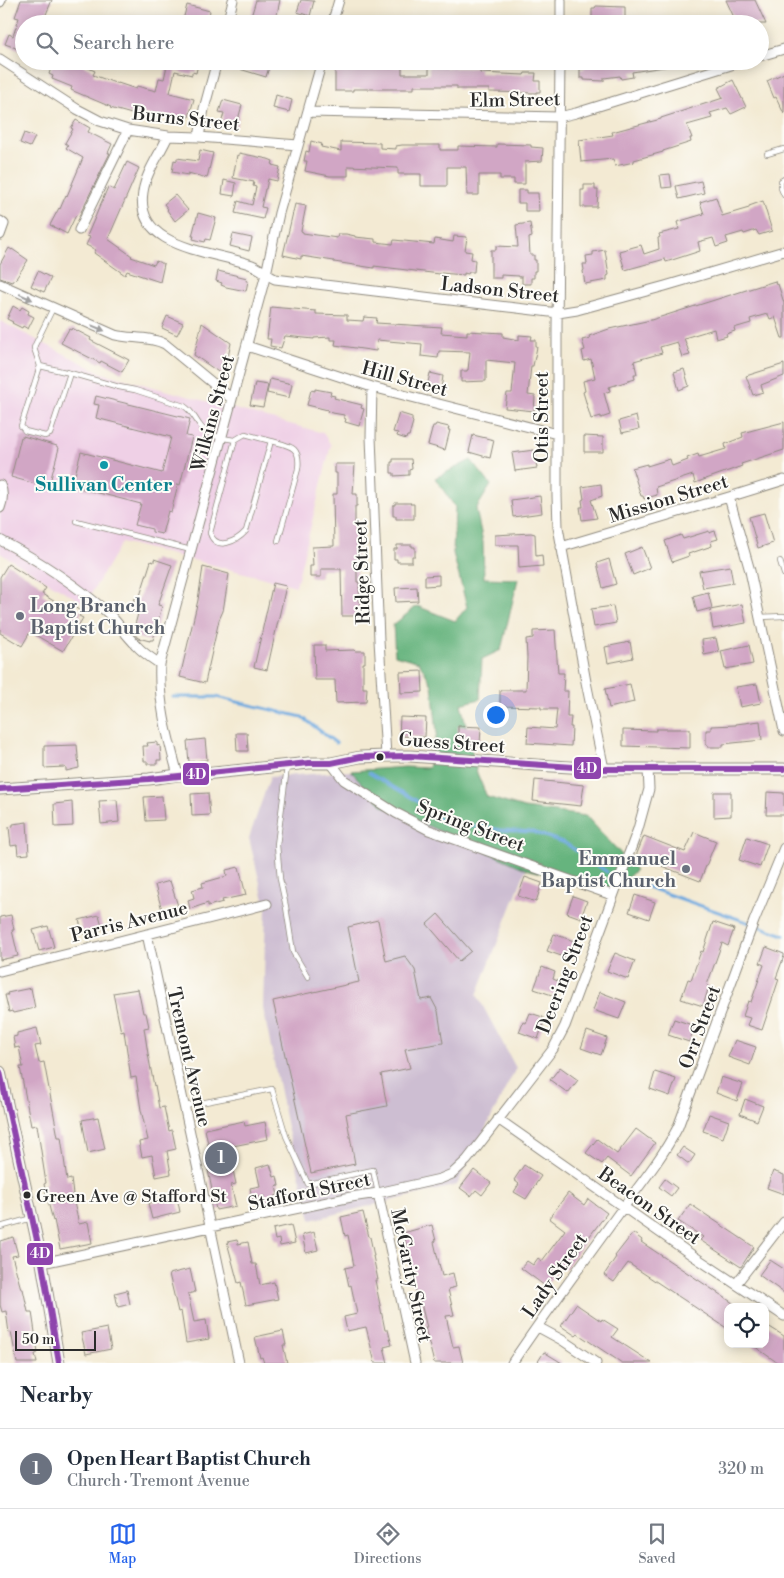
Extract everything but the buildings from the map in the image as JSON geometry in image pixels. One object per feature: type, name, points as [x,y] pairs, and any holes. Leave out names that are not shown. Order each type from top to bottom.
[{"type":"street","points":[[229,15],[233,0]]},
{"type":"street","points":[[335,15],[339,0]]},
{"type":"street","points":[[561,0],[561,15]]},
{"type":"street","points":[[769,53],[784,49]]},
{"type":"street","name":"Burns Street","points":[[0,59],[15,69]]},
{"type":"street","name":"Burns Street","points":[[17,70],[77,109],[100,121],[128,130],[168,136],[298,145]]},
{"type":"street","points":[[199,137],[215,70]]},
{"type":"street","name":"Wilkins Street","points":[[178,775],[162,713],[159,682],[160,664],[266,274],[279,213],[320,70]]},
{"type":"street","name":"Otis Street","points":[[560,70],[558,527],[604,769]]},
{"type":"street","name":"Elm Street","points":[[309,112],[559,117],[715,70]]},
{"type":"street","points":[[79,230],[128,130]]},
{"type":"street","name":"Ladson Street","points":[[168,136],[147,178],[143,191],[144,212],[156,231],[172,242],[253,266],[266,274],[284,280],[558,313],[577,310],[665,286],[784,251]]},
{"type":"street","points":[[0,221],[4,224],[0,235]]},
{"type":"street","points":[[0,284],[115,335],[158,341],[165,344],[232,399]]},
{"type":"street","name":"Hill Street","points":[[247,346],[372,387],[557,434]]},
{"type":"street","name":"Ridge Street","points":[[372,387],[371,437],[379,640],[386,756]]},
{"type":"street","name":"Mission Street","points":[[561,547],[784,480]]},
{"type":"street","points":[[0,485],[3,494],[0,508]]},
{"type":"street","points":[[729,497],[750,571],[784,731]]},
{"type":"street","points":[[0,540],[78,588],[111,617],[135,645],[160,664]]},
{"type":"street","name":"Guess Street","points":[[0,789],[204,774],[331,763],[386,756],[604,769],[784,769]]},
{"type":"street","name":"Spring Street","points":[[331,763],[344,780],[396,813],[429,830],[612,896]]},
{"type":"street","name":"Deering Street","points":[[498,1119],[553,1049],[564,1026],[629,854],[649,789],[648,769]]},
{"type":"street","name":"Orr Street","points":[[624,1207],[669,1146],[678,1128],[753,925],[784,848]]},
{"type":"street","name":"Parris Avenue","points":[[0,971],[267,904]]},
{"type":"street","name":"Tremont Avenue","points":[[147,934],[238,1363]]},
{"type":"street","points":[[0,1072],[42,1263],[60,1363]]},
{"type":"street","name":"Stafford Street","points":[[42,1263],[440,1179],[452,1174],[467,1160],[498,1119]]},
{"type":"street","name":"Beacon Street","points":[[498,1119],[784,1316]]},
{"type":"street","name":"McGarity Street","points":[[378,1193],[415,1363]]},
{"type":"street","name":"Lady Street","points":[[512,1363],[624,1207]]},
{"type":"street","points":[[736,1284],[784,1222]]},
{"type":"street","points":[[538,1327],[562,1340],[596,1363]]},
{"type":"lane","points":[[767,154],[784,149]]},
{"type":"lane","points":[[784,180],[781,181],[784,195]]},
{"type":"lane","points":[[53,308],[34,348],[40,366],[21,426],[25,431],[45,436],[50,434],[70,373]]},
{"type":"lane","points":[[40,366],[136,390],[184,406],[190,410],[200,427],[210,434],[235,440],[245,434],[271,440],[293,448],[297,451],[300,459],[278,541]]},
{"type":"lane","points":[[235,440],[210,534],[217,542],[223,544],[239,539],[246,531],[271,440]]},
{"type":"lane","points":[[76,520],[191,550]]},
{"type":"lane","points":[[780,561],[784,574]]},
{"type":"lane","points":[[759,617],[784,616]]},
{"type":"lane","points":[[288,766],[277,845],[280,879],[292,952],[308,977]]},
{"type":"lane","points":[[184,1106],[272,1089],[286,1136],[308,1184],[372,1170],[378,1193]]},
{"type":"lane","points":[[0,1228],[32,1218]]},
{"type":"shaded area","points":[[0,321],[102,373],[323,433],[331,445],[296,586],[122,542],[85,604],[0,553]]},
{"type":"shaded area","points":[[351,771],[383,806],[526,869],[477,995],[516,1068],[457,1185],[311,1220],[287,1127],[263,1008],[266,908],[249,838],[270,777]]},
{"type":"green space","points":[[471,460],[491,485],[476,509],[483,542],[484,578],[518,579],[501,650],[482,659],[480,699],[461,704],[477,773],[487,797],[524,808],[586,816],[636,870],[612,891],[526,869],[383,806],[351,771],[405,767],[428,768],[437,733],[432,685],[419,662],[395,655],[393,625],[417,606],[455,621],[467,607],[453,553],[455,507],[435,478]]},
{"type":"waterway","points":[[173,697],[216,697],[302,717],[336,743]]},
{"type":"waterway","points":[[369,773],[414,799],[444,823],[460,827],[481,826],[500,830],[533,832],[565,843],[607,872]]},
{"type":"waterway","points":[[633,882],[784,935]]},
{"type":"transit line","name":"4D","points":[[0,789],[149,779],[309,763],[331,763],[360,757],[410,756],[604,769],[784,769]]},
{"type":"transit line","name":"4D","points":[[0,1072],[42,1263],[59,1363]]},
{"type":"place","name":"Sullivan Center","points":[[104,465]]},
{"type":"place","name":"Long Branch Baptist Church","points":[[20,616]]},
{"type":"place","name":"Emmanuel Baptist Church","points":[[686,869]]},
{"type":"place","name":"Open Heart Baptist Church","points":[[221,1158]]},
{"type":"place","name":"Green Ave @ Stafford St","points":[[27,1195]]}]
